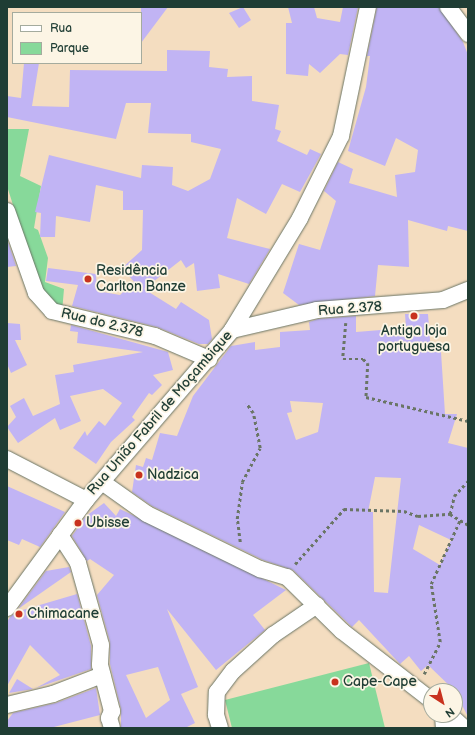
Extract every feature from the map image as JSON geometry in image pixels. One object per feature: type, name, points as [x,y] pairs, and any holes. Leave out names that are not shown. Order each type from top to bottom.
[{"type":"street","name":"Rua União Fabril de Moçambique","points":[[7,608],[86,500],[209,359],[232,330],[300,218],[341,136],[368,7]]},
{"type":"street","points":[[448,7],[468,34]]},
{"type":"street","name":"Rua do 2.378","points":[[7,212],[36,293],[52,310],[155,336],[209,359]]},
{"type":"street","name":"Rua 2.378","points":[[232,330],[318,310],[443,300],[468,290]]},
{"type":"street","points":[[7,458],[86,500]]},
{"type":"street","points":[[102,482],[147,514],[239,556],[260,569],[287,577],[294,586],[317,605],[342,631],[423,694]]},
{"type":"street","points":[[60,535],[78,563],[101,645],[102,675],[112,711],[109,718],[112,728]]},
{"type":"street","points":[[220,728],[216,715],[217,692],[233,671],[273,636],[317,605]]},
{"type":"street","points":[[7,705],[53,694],[102,675]]},
{"type":"path","points":[[348,307],[343,359],[363,359],[368,364],[366,397],[468,421]]},
{"type":"path","points":[[239,556],[237,519],[242,482],[260,448],[253,412],[246,403]]},
{"type":"path","points":[[450,514],[454,496],[468,481]]},
{"type":"path","points":[[287,577],[297,560],[322,537],[344,509],[404,510],[418,516],[450,514],[468,525]]},
{"type":"path","points":[[416,688],[434,660],[440,642],[431,584],[460,520]]},
{"type":"green space","points":[[7,129],[29,129],[20,176],[41,186],[34,228],[38,230],[48,258],[45,282],[64,289],[62,312],[44,303],[7,186]]},
{"type":"green space","name":"Cape-Cape","points":[[369,663],[385,728],[232,728],[225,700]]},
{"type":"building","points":[[141,7],[168,7],[142,42],[142,12]]},
{"type":"building","points":[[243,7],[251,20],[239,28],[229,13]]},
{"type":"building","points":[[288,7],[314,7],[317,18],[340,22],[343,7],[358,7],[348,55],[340,54],[320,73],[309,64],[308,76],[286,74],[286,23],[292,23]]},
{"type":"building","points":[[377,7],[439,7],[463,42],[468,55],[468,231],[448,226],[447,231],[408,220],[409,267],[378,265],[375,296],[299,305],[283,293],[299,244],[320,250],[336,201],[324,191],[338,162],[353,169],[349,183],[397,197],[395,175],[415,172],[418,150],[396,138],[385,166],[348,151],[366,87],[370,56],[367,56]]},
{"type":"building","points":[[167,50],[210,51],[209,67],[228,69],[227,77],[252,76],[252,101],[279,105],[275,129],[281,131],[277,141],[307,155],[310,149],[321,154],[300,192],[282,184],[266,214],[237,198],[227,238],[270,249],[249,284],[218,274],[220,288],[197,291],[194,263],[186,268],[181,260],[144,289],[176,309],[181,302],[209,320],[212,339],[208,344],[199,344],[157,327],[72,306],[78,285],[46,281],[48,268],[96,274],[97,291],[120,295],[133,282],[136,284],[122,268],[142,250],[143,210],[123,210],[123,191],[96,185],[90,222],[56,216],[55,237],[40,237],[41,213],[35,212],[49,155],[141,178],[142,165],[173,167],[172,185],[188,191],[210,179],[221,149],[191,142],[191,134],[148,133],[151,103],[126,103],[116,139],[7,117],[7,96],[21,98],[24,64],[39,64],[32,106],[69,107],[70,70],[167,71]]},
{"type":"building","points":[[7,239],[16,266],[7,267]]},
{"type":"building","points":[[405,314],[428,314],[431,352],[441,352],[445,414],[457,414],[448,443],[468,448],[468,717],[463,707],[463,683],[447,683],[428,665],[421,671],[409,656],[400,664],[359,620],[352,627],[293,570],[263,560],[152,506],[132,492],[136,465],[143,467],[146,458],[152,460],[160,433],[177,436],[193,396],[231,346],[255,342],[255,350],[280,347],[280,332],[310,330],[309,322],[318,319],[356,316],[356,332],[406,328]],"holes":[[[290,401],[323,403],[318,432],[296,440],[287,413],[292,412]],[[375,477],[401,478],[388,593],[374,592],[373,512],[368,512]],[[419,525],[451,540],[440,565],[413,549]]]},
{"type":"building","points":[[7,323],[20,324],[21,340],[15,340],[27,365],[11,373],[7,364]]},
{"type":"building","points":[[71,325],[168,352],[173,370],[153,375],[162,385],[152,395],[149,393],[132,417],[135,420],[111,442],[96,464],[73,448],[85,431],[87,436],[99,421],[105,426],[122,403],[103,389],[70,396],[81,421],[60,430],[55,418],[18,443],[7,427],[16,417],[10,406],[24,398],[33,416],[60,404],[55,375],[74,372],[73,365],[143,352],[77,343],[78,332],[70,331]]},
{"type":"building","points":[[7,486],[65,512],[40,547],[22,539],[19,545],[7,540]]},
{"type":"building","points":[[104,503],[116,516],[120,509],[286,590],[253,615],[265,630],[216,670],[167,609],[198,687],[181,694],[195,723],[185,728],[121,728],[121,709],[110,664],[110,642],[97,595],[114,575],[90,559],[87,561],[72,536],[86,516]],"holes":[[[158,667],[170,700],[146,718],[126,675]]]},
{"type":"building","points":[[69,567],[71,572],[18,609],[46,571]]},
{"type":"building","points":[[77,594],[91,646],[91,669],[36,688],[60,675],[30,645],[7,686],[7,622],[10,617],[16,612]]},
{"type":"building","points":[[17,679],[33,689],[9,693]]},
{"type":"building","points":[[96,688],[100,715],[50,728],[7,728],[7,721],[13,713],[56,703]]},
{"type":"place","name":"Residência Carlton Banze","points":[[88,279]]},
{"type":"place","name":"Antiga loja portuguesa","points":[[414,316]]},
{"type":"place","name":"Nadzica","points":[[139,475]]},
{"type":"place","name":"Ubisse","points":[[78,523]]},
{"type":"place","name":"Chimacane","points":[[19,614]]},
{"type":"place","name":"Cape-Cape","points":[[335,682]]}]
